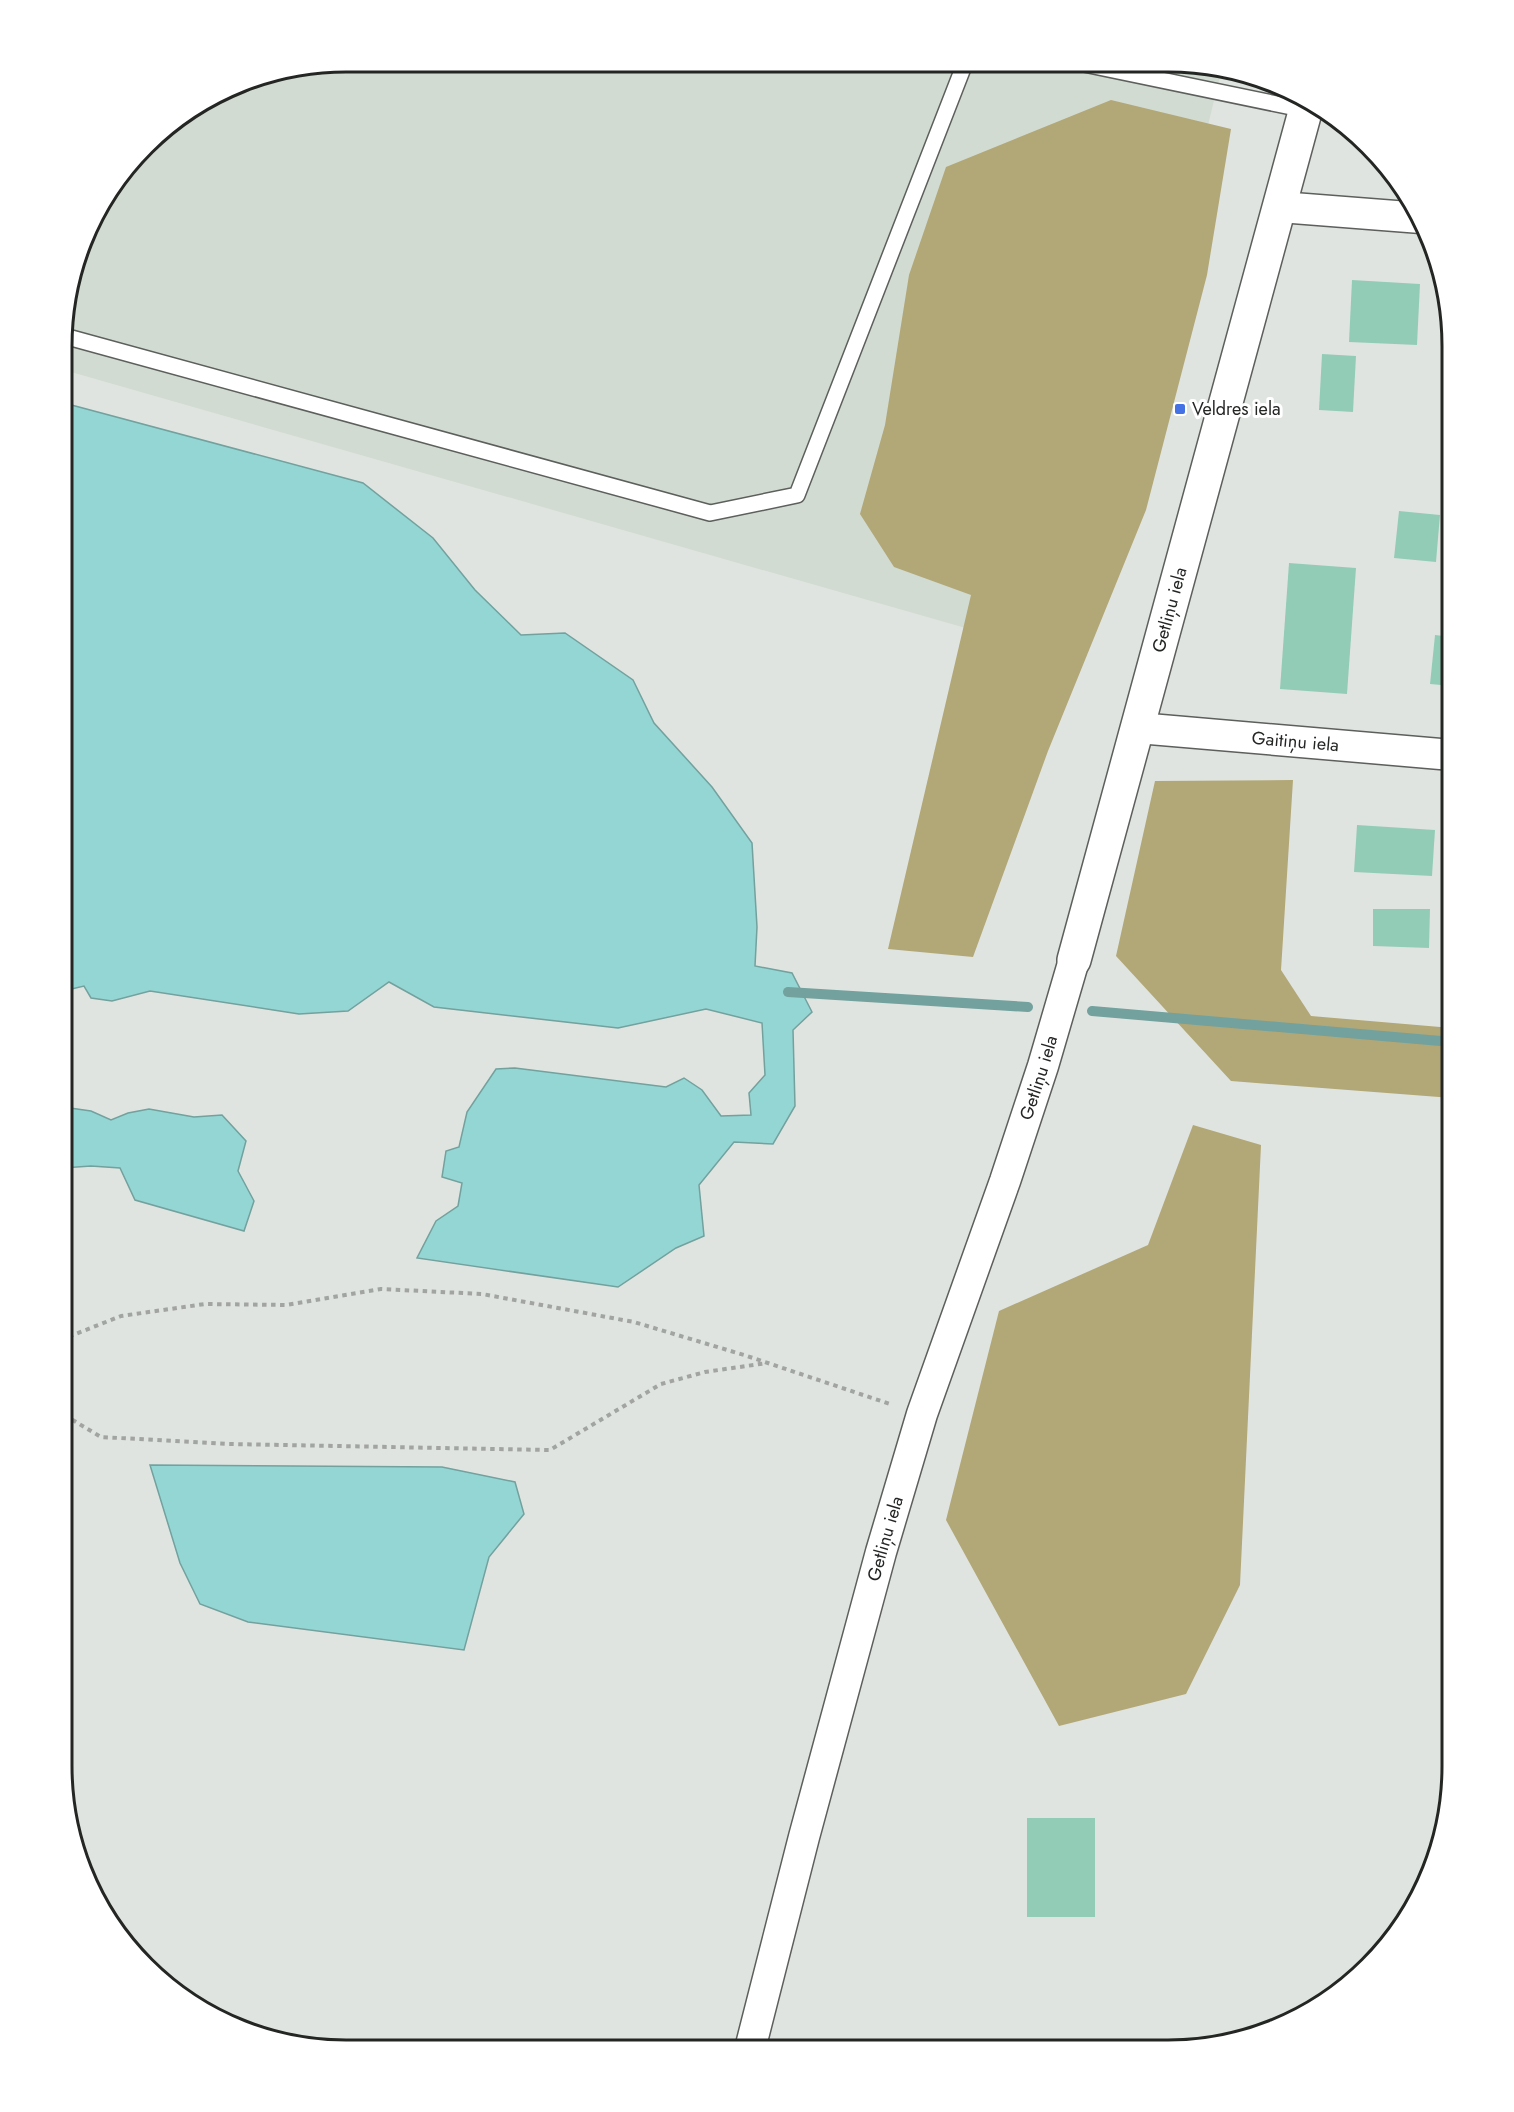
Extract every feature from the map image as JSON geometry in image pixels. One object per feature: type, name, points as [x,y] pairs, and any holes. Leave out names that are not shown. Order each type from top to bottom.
[{"type":"street","name":"Getliņu iela","points":[[752,2040],[810,1814],[881,1552],[922,1414],[1005,1181],[1043,1066],[1074,960],[1306,110]]},
{"type":"street","points":[[1280,207],[1410,217]]},
{"type":"street","name":"Gaitiņu iela","points":[[1138,728],[1442,754]]},
{"type":"lane","points":[[72,338],[710,513],[797,495],[962,72]]},
{"type":"lane","points":[[1126,72],[1296,104]]},
{"type":"path","points":[[72,1335],[121,1316],[205,1305],[286,1305],[381,1289],[482,1294],[634,1322],[922,1414]]},
{"type":"path","points":[[72,1420],[101,1437],[228,1444],[550,1450],[662,1384],[705,1372],[768,1363]]},
{"type":"shaded area","points":[[346,72],[1168,72],[1220,77],[1077,660],[72,372],[74,310],[81,275],[93,241],[109,209],[129,179],[152,152],[179,129],[209,109],[241,93],[275,81],[310,74]]},
{"type":"shaded area","points":[[1111,100],[1231,129],[1207,275],[1146,510],[1048,751],[973,957],[888,949],[971,595],[894,567],[860,514],[885,425],[909,275],[946,167]]},
{"type":"shaded area","points":[[1293,780],[1281,970],[1311,1016],[1442,1027],[1442,1097],[1231,1081],[1116,956],[1155,781]]},
{"type":"shaded area","points":[[1193,1125],[1261,1145],[1240,1585],[1186,1694],[1059,1726],[946,1520],[999,1311],[1148,1245]]},
{"type":"water","points":[[72,405],[363,483],[433,538],[475,590],[521,635],[565,633],[633,680],[654,723],[712,787],[752,843],[757,927],[755,966],[792,973],[812,1012],[793,1030],[795,1106],[773,1144],[734,1142],[699,1185],[704,1236],[676,1248],[618,1287],[417,1258],[436,1221],[458,1206],[462,1183],[442,1177],[446,1151],[459,1147],[467,1112],[496,1069],[515,1068],[666,1087],[684,1078],[702,1090],[721,1116],[751,1115],[749,1093],[765,1075],[762,1023],[706,1009],[618,1028],[434,1007],[389,982],[348,1011],[299,1014],[150,991],[112,1001],[91,998],[84,986],[72,989]]},
{"type":"water","points":[[72,1108],[91,1111],[111,1120],[128,1113],[149,1109],[194,1117],[222,1115],[246,1141],[238,1171],[254,1201],[244,1231],[135,1200],[120,1168],[72,1167]]},
{"type":"water","points":[[150,1465],[442,1467],[515,1482],[524,1514],[489,1557],[464,1650],[248,1622],[200,1604],[180,1563]]},
{"type":"building","points":[[1352,280],[1420,284],[1417,345],[1349,342]]},
{"type":"building","points":[[1322,354],[1356,356],[1353,412],[1319,410]]},
{"type":"building","points":[[1399,511],[1440,515],[1436,562],[1394,558]]},
{"type":"building","points":[[1289,563],[1356,568],[1347,694],[1280,689]]},
{"type":"building","points":[[1435,635],[1442,636],[1442,685],[1430,684]]},
{"type":"building","points":[[1357,825],[1435,830],[1432,876],[1354,872]]},
{"type":"building","points":[[1373,909],[1430,909],[1429,948],[1373,946]]},
{"type":"building","points":[[1027,1818],[1095,1818],[1095,1917],[1027,1917]]},
{"type":"waterway","points":[[788,992],[1028,1007]]},
{"type":"waterway","points":[[1092,1011],[1442,1041]]},
{"type":"place","name":"Veldres iela","points":[[1180,409]]}]
